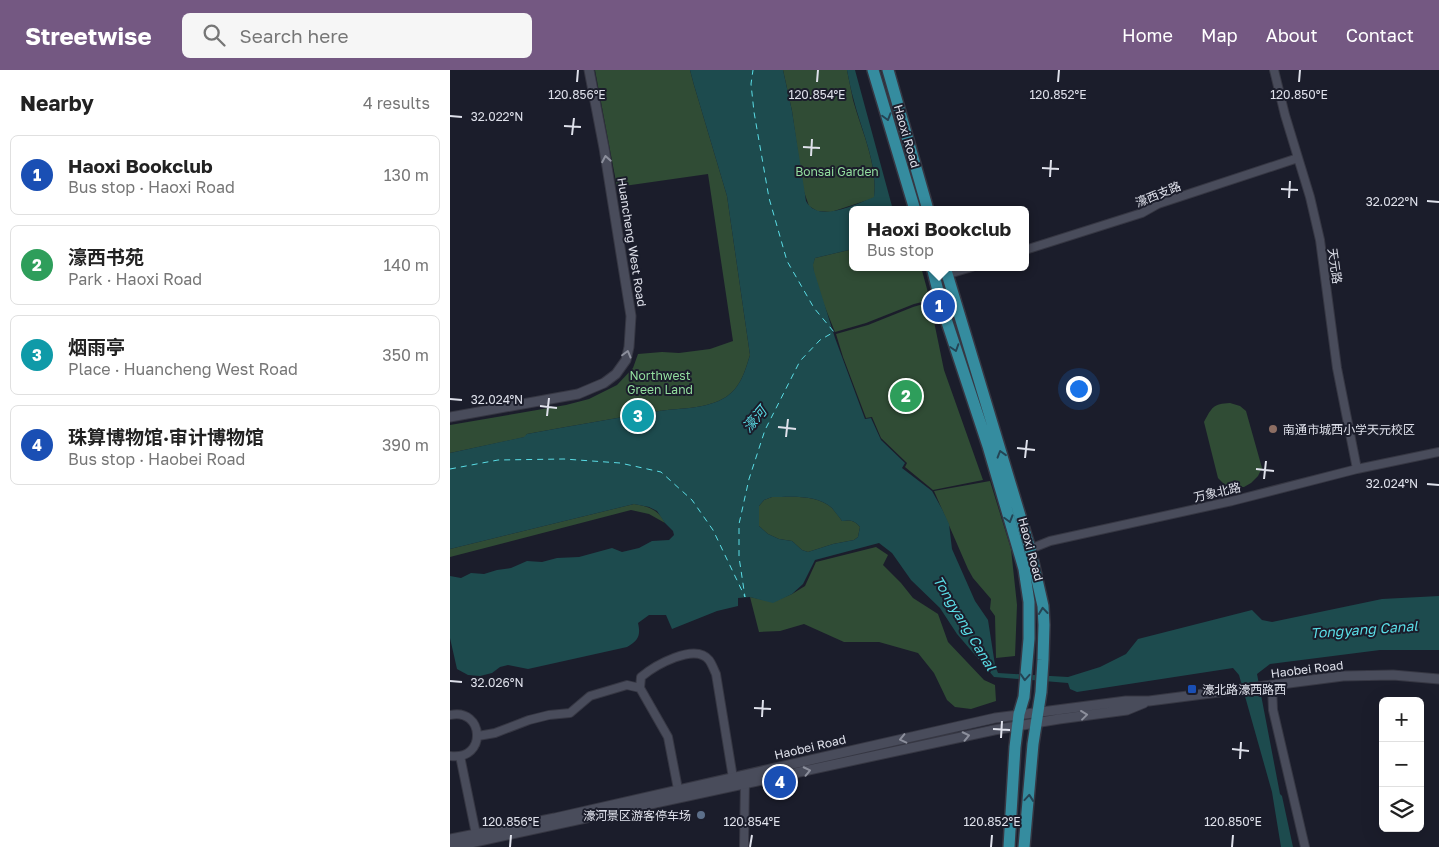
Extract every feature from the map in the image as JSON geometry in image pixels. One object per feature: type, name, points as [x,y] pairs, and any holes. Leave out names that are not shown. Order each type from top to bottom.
[{"type":"main road","name":"Haoxi Road","points":[[874,70],[914,206]]},
{"type":"main road","name":"Haoxi Road","points":[[888,70],[927,206]]},
{"type":"main road","name":"Haoxi Road","points":[[946,271],[1030,549],[1043,606],[1041,692],[1024,847]]},
{"type":"main road","name":"Haoxi Road","points":[[934,273],[942,307],[988,446],[1024,569],[1029,612],[1029,639],[1024,697],[1019,714],[1015,747],[1009,847]]},
{"type":"street","name":"Huancheng West Road","points":[[450,416],[578,394],[598,386],[616,374],[626,360],[629,347],[631,316],[604,148],[589,70]]},
{"type":"street","name":"天元路","points":[[1274,70],[1310,197],[1320,240],[1337,368],[1357,469]]},
{"type":"street","name":"濠西支路","points":[[1029,249],[1142,213],[1158,204],[1298,158]]},
{"type":"street","points":[[934,273],[946,271]]},
{"type":"street","name":"万象北路","points":[[1030,549],[1050,541],[1232,501],[1357,469],[1439,452]]},
{"type":"street","points":[[678,789],[668,736],[640,688],[641,677],[649,670],[681,655],[699,654],[709,659],[716,674],[733,778]]},
{"type":"street","name":"Haobei Road","points":[[452,847],[556,825],[986,720],[1019,714],[1037,717],[1127,710],[1149,701],[1352,676],[1393,675],[1439,679]]},
{"type":"street","points":[[478,736],[495,733],[529,720],[549,715],[570,713],[590,696],[627,685],[640,688]]},
{"type":"street","points":[[1269,686],[1305,847]]},
{"type":"street","points":[[450,715],[460,714],[467,717],[473,722],[478,736],[476,743],[467,754],[450,756]]},
{"type":"street","name":"Haobei Road","points":[[450,839],[555,818],[733,778],[780,777],[1018,726],[1037,717]]},
{"type":"street","points":[[460,756],[476,834]]},
{"type":"street","points":[[744,847],[745,779]]},
{"type":"green space","name":"Northwest Green Land","points":[[595,70],[690,70],[727,196],[750,355],[744,373],[739,384],[731,393],[711,404],[527,434],[525,437],[450,453],[450,425],[566,405],[589,399],[617,385],[633,368],[638,354],[679,353],[710,349],[733,341],[708,174],[617,187]]},
{"type":"green space","name":"Bonsai Garden","points":[[783,70],[847,70],[853,100],[874,173],[874,198],[831,212],[817,211],[809,206],[803,189],[792,111]]},
{"type":"green space","points":[[849,250],[849,271],[922,271],[930,300],[835,332],[816,280],[813,266],[815,258]]},
{"type":"green space","points":[[930,302],[944,370],[983,480],[933,490],[905,467],[907,463],[881,438],[872,417],[866,418],[836,334],[868,325]]},
{"type":"green space","points":[[1230,403],[1240,406],[1246,411],[1262,468],[1258,476],[1244,487],[1225,485],[1218,478],[1204,422],[1216,405]]},
{"type":"green space","points":[[990,481],[1011,549],[1017,605],[1015,656],[996,658],[995,616],[990,609],[991,599],[973,578],[968,569],[934,491]]},
{"type":"green space","points":[[772,497],[804,497],[819,500],[832,508],[842,521],[856,523],[860,527],[858,537],[854,540],[808,552],[802,550],[792,541],[779,539],[768,534],[759,526],[759,506],[764,500]]},
{"type":"green space","points":[[634,504],[652,509],[660,515],[665,523],[649,514],[631,510],[450,557],[450,549]]},
{"type":"green space","points":[[876,547],[888,555],[883,565],[913,598],[938,614],[948,642],[984,680],[995,685],[996,701],[971,709],[955,707],[947,700],[934,673],[918,653],[879,642],[844,642],[804,624],[780,631],[759,632],[750,597],[773,602],[805,586],[816,562]]},
{"type":"water","points":[[690,70],[783,70],[792,111],[806,201],[812,208],[819,211],[828,212],[849,207],[849,250],[815,258],[813,265],[835,338],[865,419],[871,418],[881,440],[905,463],[902,468],[932,491],[942,509],[949,524],[952,549],[975,601],[988,620],[998,673],[1068,677],[1100,667],[1126,654],[1138,639],[1252,610],[1262,620],[1272,622],[1382,599],[1439,596],[1439,650],[1380,650],[1270,664],[1257,674],[1280,794],[1293,847],[1281,847],[1272,792],[1239,675],[1233,668],[1077,692],[1070,689],[1068,683],[994,677],[957,634],[940,608],[911,580],[892,553],[879,543],[815,560],[803,584],[792,594],[773,603],[750,597],[738,598],[738,606],[717,611],[672,629],[666,615],[649,615],[638,623],[638,638],[627,647],[528,669],[508,665],[500,667],[492,673],[480,676],[468,675],[457,669],[450,638],[450,576],[461,578],[471,573],[484,574],[511,568],[527,561],[542,562],[557,558],[579,557],[612,548],[622,552],[639,548],[652,541],[669,540],[674,535],[657,511],[634,504],[450,549],[450,453],[524,437],[527,434],[711,404],[731,393],[739,384],[750,355],[727,196]],"holes":[[[772,497],[819,500],[832,508],[842,521],[856,523],[860,527],[858,537],[854,540],[808,552],[802,550],[792,541],[779,539],[768,534],[759,526],[759,506],[764,500]]]},
{"type":"water","points":[[847,70],[855,70],[892,206],[851,206],[874,197],[875,185],[872,161]]},
{"type":"ferry route","points":[[450,469],[498,460],[564,459],[620,463],[661,472],[692,500],[713,530],[745,597],[739,557],[739,524],[749,479],[765,430],[800,361],[820,340],[834,332],[814,308],[787,261],[769,198],[754,112],[751,84],[753,70]]},
{"type":"place","name":"Haoxi Bookclub","points":[[939,306]]},
{"type":"place","name":"濠西书苑","points":[[906,396]]},
{"type":"place","name":"烟雨亭","points":[[638,416]]},
{"type":"place","name":"南通市城西小学天元校区","points":[[1273,429]]},
{"type":"place","name":"濠北路濠西路西","points":[[1192,689]]},
{"type":"place","name":"珠算博物馆·审计博物馆","points":[[780,782]]},
{"type":"place","name":"濠河景区游客停车场","points":[[701,815]]},
{"type":"water label","name":"濠河","points":[[754,419]]},
{"type":"water label","name":"Tongyang Canal","points":[[965,623]]},
{"type":"water label","name":"Tongyang Canal","points":[[1364,629]]}]
